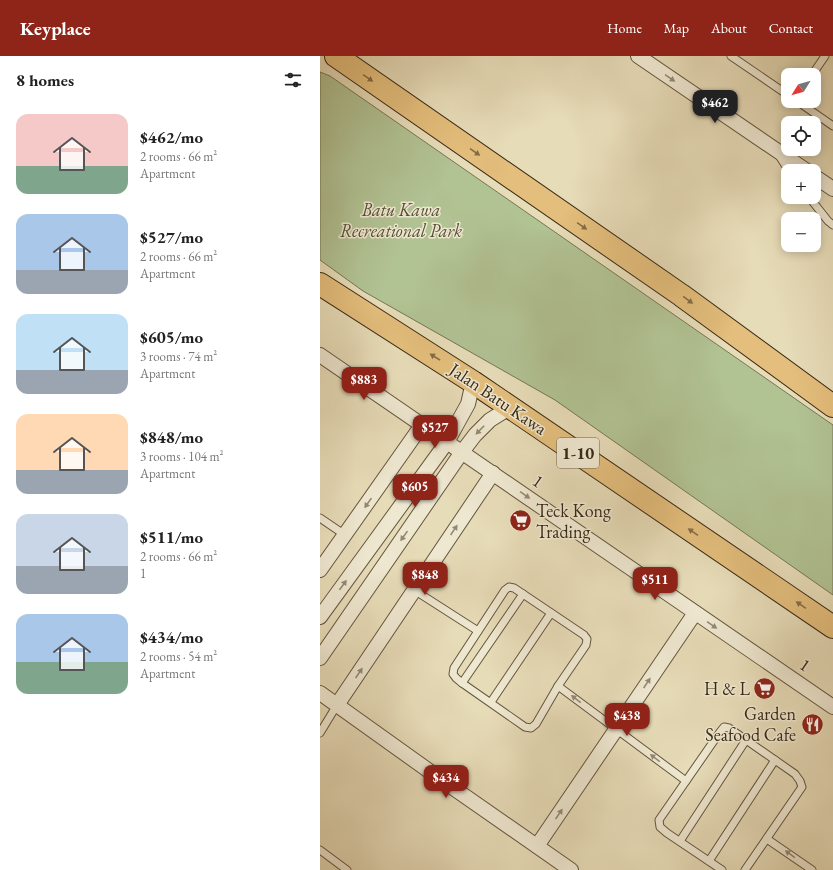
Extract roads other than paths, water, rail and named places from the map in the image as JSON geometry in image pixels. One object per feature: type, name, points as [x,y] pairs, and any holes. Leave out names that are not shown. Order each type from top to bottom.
[{"type":"highway","points":[[336,56],[681,295],[833,406]]},
{"type":"highway","name":"Jalan Batu Kawa","points":[[320,284],[474,382],[833,627]]},
{"type":"street","points":[[638,56],[797,164]]},
{"type":"street","points":[[821,181],[833,189]]},
{"type":"street","name":"1","points":[[320,355],[833,707]]},
{"type":"street","points":[[320,617],[447,442],[468,404],[474,382]]},
{"type":"street","points":[[320,658],[462,452],[475,435],[490,420],[511,407]]},
{"type":"street","points":[[320,570],[422,425]]},
{"type":"street","points":[[337,705],[493,473]]},
{"type":"street","points":[[537,846],[695,613]]},
{"type":"street","points":[[320,693],[571,870]]},
{"type":"lane","points":[[731,56],[781,90]]},
{"type":"lane","points":[[817,68],[825,56]]},
{"type":"lane","points":[[807,108],[833,126]]},
{"type":"lane","points":[[771,146],[784,164]]},
{"type":"lane","points":[[815,204],[833,225]]},
{"type":"lane","points":[[320,518],[345,535]]},
{"type":"lane","points":[[509,587],[514,588],[523,594],[584,635],[587,640],[586,645],[558,686],[536,724],[531,728],[525,727],[462,683],[453,674],[454,668],[505,590],[509,587]]},
{"type":"lane","points":[[414,590],[478,631]]},
{"type":"lane","points":[[462,683],[523,594]]},
{"type":"lane","points":[[491,702],[551,613]]},
{"type":"lane","points":[[558,686],[686,781]]},
{"type":"lane","points":[[320,733],[337,705]]},
{"type":"lane","points":[[722,870],[660,827],[659,820],[724,727],[730,728],[795,774],[802,787],[745,870]]},
{"type":"lane","points":[[680,841],[746,740]]},
{"type":"lane","points":[[709,861],[775,760]]},
{"type":"lane","points":[[767,839],[812,870]]},
{"type":"lane","points":[[320,850],[348,870]]},
{"type":"place","name":"Teck Kong Trading","points":[[520,521]]},
{"type":"place","name":"H & L","points":[[765,689]]},
{"type":"place","name":"Garden Seafood Cafe","points":[[812,724]]},
{"type":"park label","name":"Batu Kawa Recreational Park","points":[[401,220]]}]
